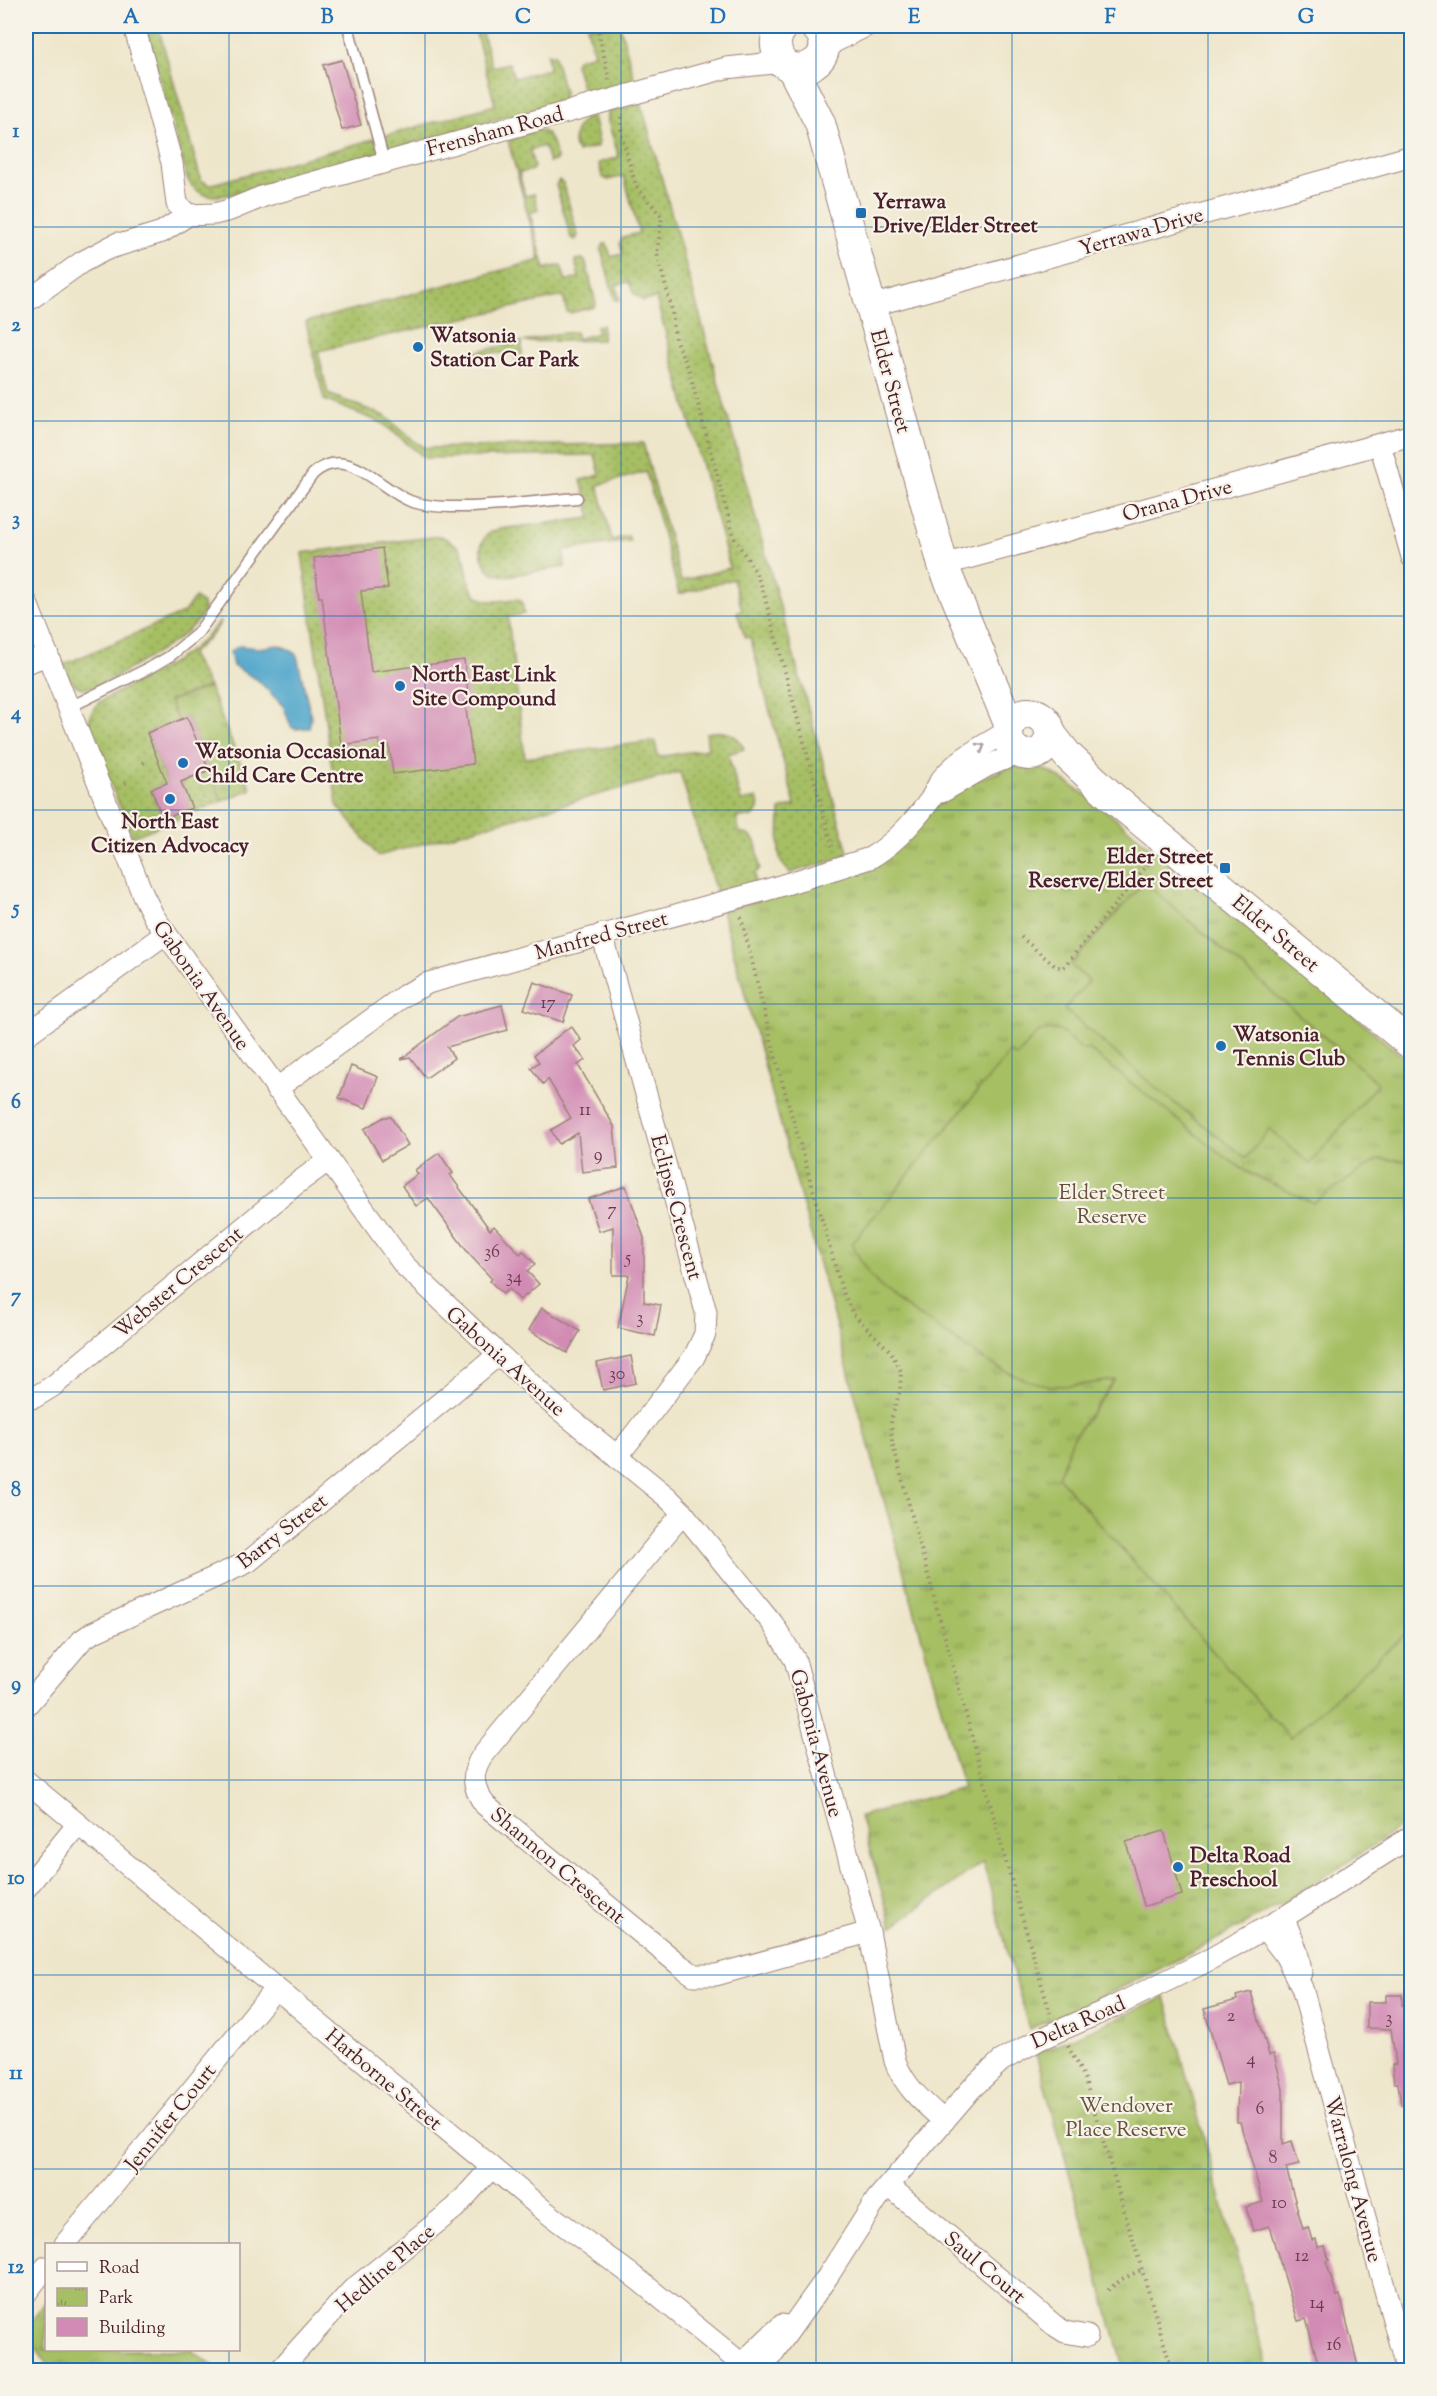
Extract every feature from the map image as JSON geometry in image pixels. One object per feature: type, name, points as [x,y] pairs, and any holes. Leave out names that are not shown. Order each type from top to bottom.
[{"type":"street","points":[[134,26],[185,206]]},
{"type":"street","points":[[801,40],[866,26]]},
{"type":"street","name":"Frensham Road","points":[[26,302],[66,273],[107,249],[162,232],[185,206],[214,214],[230,210],[264,195],[726,68],[801,40]]},
{"type":"street","name":"Elder Street","points":[[801,40],[820,123],[943,565],[974,636],[1024,736],[1112,797],[1412,1045]]},
{"type":"street","name":"Yerrawa Drive","points":[[871,306],[1412,156]]},
{"type":"street","name":"Orana Drive","points":[[943,565],[1412,435]]},
{"type":"street","points":[[1380,444],[1412,557]]},
{"type":"street","name":"Gabonia Avenue","points":[[26,601],[143,895],[165,934],[276,1089],[404,1265],[578,1426],[667,1497],[683,1513],[773,1624],[795,1659],[869,1932],[900,2075],[921,2100],[944,2121]]},
{"type":"street","points":[[26,663],[48,655]]},
{"type":"street","name":"Manfred Street","points":[[276,1089],[417,987],[857,864],[870,858],[893,842],[931,798],[972,773],[1024,736]]},
{"type":"street","points":[[26,1035],[165,934]]},
{"type":"street","name":"Eclipse Crescent","points":[[602,934],[706,1312],[705,1334],[694,1358],[617,1457]]},
{"type":"street","name":"Webster Crescent","points":[[26,1399],[35,1397],[53,1386],[296,1184],[329,1160]]},
{"type":"street","name":"Barry Street","points":[[26,1706],[82,1640],[92,1633],[248,1562],[498,1354]]},
{"type":"street","name":"Shannon Crescent","points":[[683,1513],[484,1753],[474,1770],[477,1794],[485,1805],[694,1975],[716,1975],[869,1932]]},
{"type":"street","name":"Harborne Street","points":[[26,1781],[546,2212],[668,2303],[750,2368]]},
{"type":"street","points":[[26,1888],[78,1824]]},
{"type":"street","name":"Delta Road","points":[[750,2368],[817,2291],[868,2212],[889,2186],[972,2088],[1001,2061],[1020,2049],[1141,1994],[1265,1929],[1412,1836]]},
{"type":"street","name":"Warralong Avenue","points":[[1283,1918],[1300,1958],[1302,1988],[1407,2370]]},
{"type":"street","name":"Warralong Avenue","points":[[1265,1929],[1285,1955],[1302,1988]]},
{"type":"street","name":"Jennifer Court","points":[[66,2243],[275,1989]]},
{"type":"street","name":"Hedline Place","points":[[280,2370],[352,2290],[455,2208],[492,2168]]},
{"type":"street","name":"Saul Court","points":[[889,2186],[1054,2325],[1065,2332],[1087,2336]]},
{"type":"street","points":[[26,2293],[45,2268]]},
{"type":"lane","points":[[348,26],[384,162]]},
{"type":"lane","points":[[68,708],[153,666],[178,651],[197,634],[313,474],[329,463],[349,464],[399,495],[423,504],[462,507],[576,498]]},
{"type":"path","points":[[597,26],[621,117],[623,143],[636,186],[662,217],[657,254],[672,310],[675,339],[688,367],[734,538],[755,571],[762,587],[834,849]]},
{"type":"path","points":[[143,763],[148,760]]},
{"type":"path","points":[[1021,937],[1055,966],[1063,968],[1152,858]]},
{"type":"path","points":[[741,917],[779,1071],[842,1290],[853,1314],[891,1352],[900,1371],[900,1391],[891,1420],[892,1442],[1003,1851],[1046,2003],[1058,2031],[1075,2057],[1085,2080],[1172,2370]]},
{"type":"path","points":[[1108,2290],[1122,2279],[1141,2270]]},
{"type":"green space","points":[[145,26],[158,26],[201,180],[209,185],[495,105],[474,26],[480,26],[492,67],[509,63],[514,78],[549,69],[547,54],[554,54],[564,92],[563,101],[227,195],[214,196],[198,192],[187,178]]},
{"type":"green space","points":[[587,26],[620,26],[635,81],[587,94],[582,87],[575,64],[577,59],[594,54]]},
{"type":"green space","points":[[641,103],[849,856],[790,873],[781,862],[779,852],[780,810],[795,805],[750,637],[745,638],[737,612],[742,610],[733,579],[679,594],[646,472],[598,485],[612,540],[628,536],[630,541],[564,550],[565,567],[505,576],[493,573],[484,561],[481,551],[483,540],[490,533],[499,529],[591,518],[581,480],[600,475],[595,455],[425,458],[382,423],[324,400],[306,322],[540,260],[508,140],[535,131],[546,133],[550,137],[557,158],[555,161],[549,162],[544,146],[530,150],[534,167],[532,170],[519,173],[525,196],[534,194],[538,210],[530,213],[545,269],[561,265],[566,281],[579,278],[575,260],[583,259],[596,304],[594,307],[567,312],[563,296],[318,351],[328,394],[385,416],[414,441],[426,448],[643,443],[681,581],[730,568],[656,298],[643,301],[633,292],[629,282],[616,285],[620,300],[615,300],[601,249],[604,244],[607,244],[611,257],[623,254],[620,243],[623,237],[639,233],[624,176],[608,180],[602,177],[599,163],[619,157],[608,122],[608,112]]},
{"type":"green space","points":[[593,116],[599,143],[596,147],[578,152],[574,142],[576,131],[583,121]]},
{"type":"green space","points":[[559,180],[563,183],[578,236],[575,240],[571,238],[556,185]]},
{"type":"green space","points":[[602,325],[602,340],[524,342],[555,334],[575,332],[577,339],[598,333],[596,326]]},
{"type":"green space","points":[[522,342],[522,359],[515,359],[514,353],[475,354],[475,360],[450,361],[450,357]]},
{"type":"green space","points":[[440,536],[453,542],[459,548],[463,555],[470,585],[478,596],[490,601],[518,599],[522,602],[524,614],[508,617],[525,758],[655,741],[658,757],[708,749],[706,733],[718,731],[734,735],[744,749],[728,754],[741,801],[757,798],[758,803],[758,810],[753,817],[737,817],[739,832],[751,837],[756,844],[760,868],[755,874],[755,882],[716,892],[680,772],[378,856],[337,805],[302,553]]},
{"type":"green space","points":[[195,598],[202,603],[205,611],[183,635],[149,657],[92,687],[80,687],[68,676],[63,665],[183,613]]},
{"type":"green space","points":[[220,621],[212,635],[191,654],[209,687],[169,701],[178,721],[147,733],[167,783],[151,790],[163,819],[191,808],[181,782],[209,770],[222,801],[132,837],[89,730],[90,716],[98,703],[179,659],[207,636]]},
{"type":"green space","points":[[209,687],[251,789],[222,801],[187,717],[178,721],[169,701]]},
{"type":"green space","name":"Elder Street Reserve","points":[[1020,763],[1051,772],[1092,799],[1411,1063],[1411,1819],[1320,1880],[1226,1934],[1128,1984],[1029,2029],[983,1862],[892,1927],[860,1816],[963,1788],[722,911],[874,867],[954,789]]},
{"type":"green space","name":"Watsonia Tennis Club","points":[[1144,882],[1378,1083],[1310,1164],[1269,1129],[1246,1158],[1161,1092],[1064,1009],[1089,981],[1071,965]]},
{"type":"green space","points":[[1059,1030],[1084,1051],[1087,1048],[1226,1158],[1249,1173],[1313,1203],[1378,1159],[1411,1161],[1411,1629],[1290,1738],[1058,1477],[1073,1438],[1115,1380],[1056,1386],[1031,1382],[1002,1369],[905,1307],[870,1275],[852,1243],[1010,1052],[1016,1057],[1039,1031]]},
{"type":"green space","name":"Wendover Place Reserve","points":[[1165,1997],[1268,2370],[1124,2370],[1036,2054]]},
{"type":"green space","points":[[45,2302],[45,2351],[192,2351],[219,2370],[50,2370],[27,2332]]},
{"type":"water","points":[[278,645],[291,650],[297,656],[311,717],[309,728],[291,727],[284,707],[258,680],[233,666],[230,652],[239,646],[259,648]]},
{"type":"building","points":[[342,60],[361,125],[342,130],[323,65]]},
{"type":"building","name":"North East Link Site Compound","points":[[382,548],[388,588],[361,591],[371,672],[464,660],[469,701],[465,701],[473,764],[393,774],[389,745],[380,746],[379,740],[341,745],[322,597],[319,597],[314,558]]},
{"type":"building","name":"Watsonia Occasional Child Care Centre","points":[[187,717],[209,770],[181,782],[192,808],[163,819],[151,789],[167,783],[147,733]]},
{"type":"building","points":[[534,982],[572,995],[563,1022],[524,1009]]},
{"type":"building","points":[[502,1005],[508,1030],[447,1047],[454,1058],[426,1078],[410,1057],[401,1059],[457,1017]]},
{"type":"building","points":[[571,1026],[581,1040],[574,1046],[585,1060],[578,1065],[614,1126],[618,1168],[582,1172],[578,1133],[559,1144],[551,1130],[571,1118],[548,1079],[543,1084],[531,1068],[539,1062],[534,1055]]},
{"type":"building","points":[[351,1066],[378,1077],[366,1108],[339,1098]]},
{"type":"building","points":[[384,1117],[391,1117],[408,1145],[382,1160],[364,1129]]},
{"type":"building","points":[[439,1153],[453,1173],[450,1175],[490,1230],[494,1226],[520,1254],[523,1251],[535,1264],[527,1271],[539,1284],[520,1300],[509,1289],[503,1294],[490,1281],[492,1279],[469,1254],[428,1198],[416,1206],[402,1186],[418,1174],[415,1170]]},
{"type":"building","points":[[626,1186],[644,1238],[644,1302],[661,1305],[655,1336],[618,1328],[629,1275],[613,1275],[613,1227],[599,1231],[588,1199]]},
{"type":"building","points":[[542,1308],[580,1331],[567,1353],[529,1330]]},
{"type":"building","points":[[631,1356],[636,1383],[603,1390],[597,1363]]},
{"type":"building","points":[[1164,1831],[1182,1895],[1144,1906],[1126,1842]]},
{"type":"building","points":[[1251,1992],[1269,2055],[1274,2054],[1283,2089],[1283,2144],[1292,2141],[1299,2165],[1286,2168],[1303,2229],[1308,2227],[1312,2240],[1316,2239],[1318,2247],[1325,2246],[1329,2260],[1326,2261],[1337,2296],[1340,2295],[1359,2370],[1320,2370],[1306,2319],[1298,2321],[1269,2226],[1253,2231],[1246,2207],[1263,2202],[1240,2122],[1237,2122],[1238,2082],[1226,2085],[1204,2009],[1237,2000],[1236,1996]]},
{"type":"building","points":[[1386,1995],[1402,1995],[1402,2005],[1412,2005],[1412,2104],[1401,2105],[1398,2083],[1394,2083],[1392,2065],[1396,2064],[1391,2029],[1367,2028],[1367,2002],[1386,2002]]},
{"type":"place","name":"Yerrawa Drive/Elder Street","points":[[861,213]]},
{"type":"place","name":"Watsonia Station Car Park","points":[[418,347]]},
{"type":"place","name":"North East Link Site Compound","points":[[400,686]]},
{"type":"place","name":"Watsonia Occasional Child Care Centre","points":[[183,763]]},
{"type":"place","name":"North East Citizen Advocacy","points":[[170,799]]},
{"type":"place","name":"Elder Street Reserve/Elder Street","points":[[1225,868]]},
{"type":"place","name":"Watsonia Tennis Club","points":[[1221,1046]]},
{"type":"place","name":"Delta Road Preschool","points":[[1178,1867]]}]
